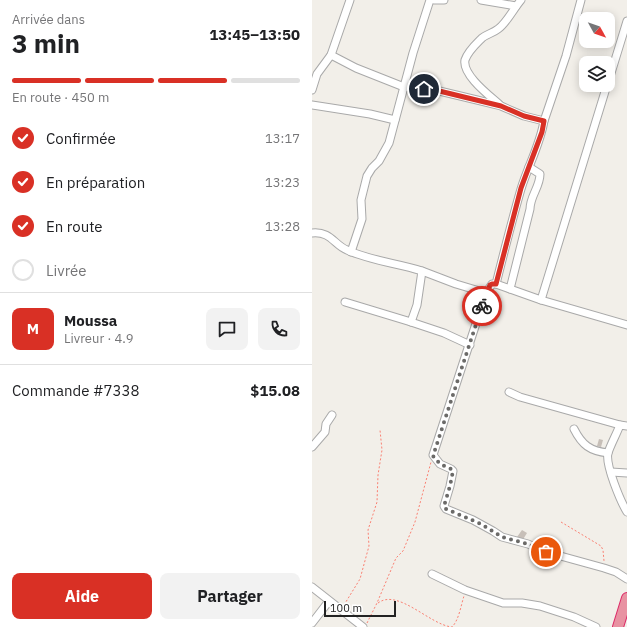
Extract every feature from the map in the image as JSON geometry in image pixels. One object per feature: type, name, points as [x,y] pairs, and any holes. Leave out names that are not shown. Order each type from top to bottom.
[{"type":"highway","points":[[618,627],[627,598]]},
{"type":"street","points":[[312,90],[317,74],[331,54],[350,0]]},
{"type":"street","points":[[351,252],[362,219],[361,200],[367,176],[385,152],[389,143],[413,53],[430,0]]},
{"type":"street","points":[[434,0],[444,0]]},
{"type":"street","points":[[481,0],[518,3]]},
{"type":"street","points":[[496,284],[521,188],[542,132],[544,121],[566,56],[580,0]]},
{"type":"street","points":[[501,106],[469,74],[465,64],[474,46],[483,38],[498,30],[518,3]]},
{"type":"street","points":[[615,61],[627,21]]},
{"type":"street","points":[[331,54],[367,73],[404,87],[431,89],[501,106],[524,116],[544,121]]},
{"type":"street","points":[[541,300],[606,92]]},
{"type":"street","points":[[312,105],[395,120]]},
{"type":"street","points":[[510,289],[531,201],[540,179],[540,174],[530,167]]},
{"type":"street","points":[[312,233],[324,234],[344,249],[351,252],[422,271],[456,284],[486,293]]},
{"type":"street","points":[[411,322],[417,305],[422,271]]},
{"type":"street","points":[[627,325],[541,300],[496,284],[490,285],[486,293],[433,456],[440,464],[453,471],[450,486],[444,502],[446,509],[478,523],[502,537],[616,572],[627,579]]},
{"type":"street","points":[[345,302],[444,333],[470,345]]},
{"type":"street","points":[[509,392],[520,397],[624,426],[608,453],[608,460],[613,481],[627,512]]},
{"type":"street","points":[[312,447],[325,432],[326,424],[332,415]]},
{"type":"street","points":[[574,430],[582,443],[587,447],[608,453]]},
{"type":"street","points":[[611,472],[627,473]]},
{"type":"street","points":[[432,574],[465,590],[503,603],[522,603],[540,606],[574,617],[596,627]]},
{"type":"street","points":[[312,587],[364,627]]},
{"type":"street","points":[[312,622],[329,601]]},
{"type":"path","points":[[341,610],[360,579],[369,546],[368,530],[377,502],[378,475],[382,450],[380,430]]},
{"type":"path","points":[[364,627],[377,603],[396,558],[403,551],[415,522],[433,456]]},
{"type":"path","points":[[561,522],[601,546],[604,568]]},
{"type":"path","points":[[377,603],[385,599],[394,600],[405,604],[439,623],[452,627],[458,615],[465,590]]},
{"type":"building","points":[[599,439],[603,440],[601,447],[597,446]]},
{"type":"building","points":[[522,530],[527,533],[522,541],[517,537]]},
{"type":"way so far","points":[[482,306],[433,456],[438,459],[440,464],[453,471],[444,506],[446,509],[481,524],[499,536],[528,544],[546,552]]},
{"type":"route","points":[[424,89],[431,89],[501,106],[524,116],[544,121],[542,132],[534,151],[530,167],[521,188],[496,284],[490,285],[482,306]]}]
